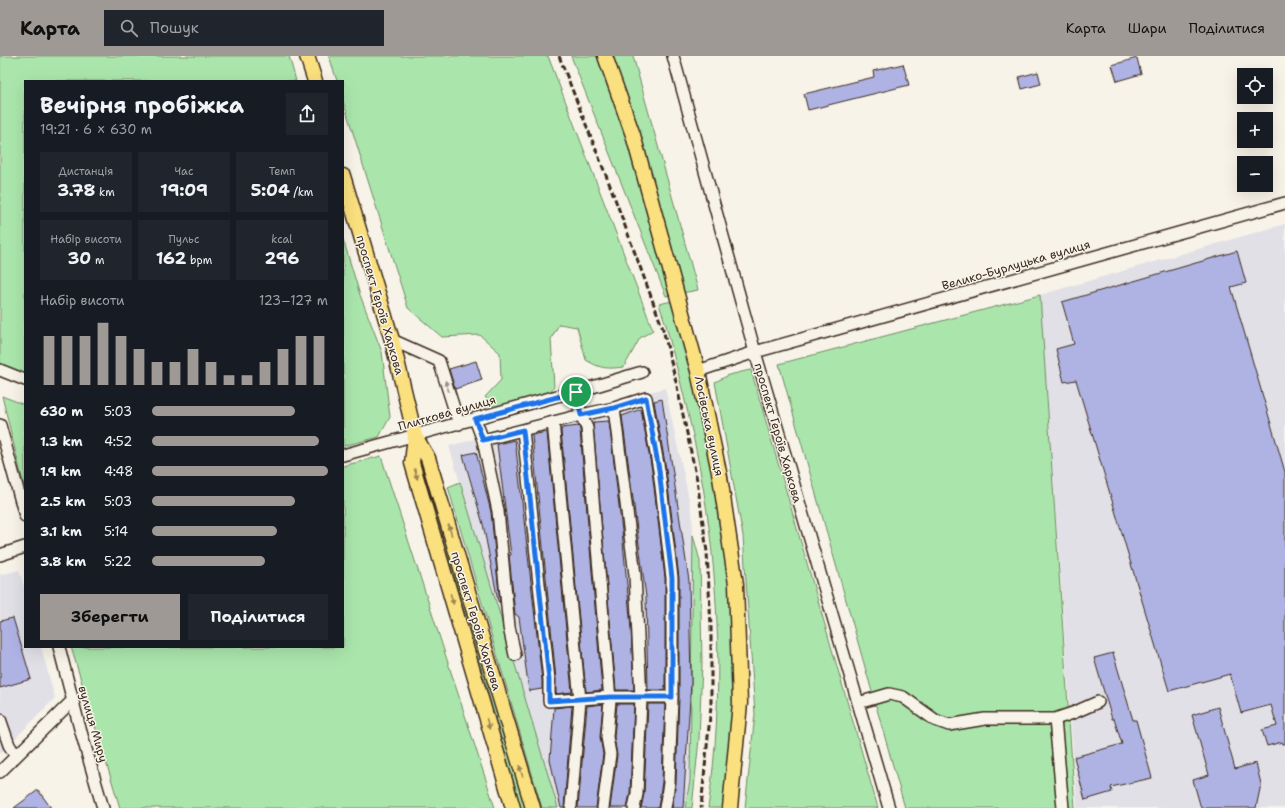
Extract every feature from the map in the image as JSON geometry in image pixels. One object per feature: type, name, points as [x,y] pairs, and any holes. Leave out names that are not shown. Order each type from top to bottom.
[{"type":"main road","points":[[307,56],[315,80]]},
{"type":"main road","name":"Лосівська вулиця","points":[[606,56],[633,135],[698,371],[720,477],[736,584],[740,702],[730,808]]},
{"type":"main road","name":"проспект Героїв Харкова","points":[[344,179],[392,340],[415,436],[428,458],[533,808]]},
{"type":"main road","name":"проспект Героїв Харкова","points":[[415,436],[412,462],[513,808]]},
{"type":"street","name":"проспект Героїв Харкова","points":[[673,56],[755,352],[889,808]]},
{"type":"street","name":"Велико-Бурлуцька вулиця","points":[[755,352],[1285,203]]},
{"type":"street","points":[[392,340],[439,361],[459,424]]},
{"type":"street","points":[[698,371],[755,352]]},
{"type":"street","points":[[0,370],[24,380]]},
{"type":"street","name":"Плиткова вулиця","points":[[344,455],[576,392],[642,372]]},
{"type":"street","points":[[576,392],[581,415],[586,428],[610,697],[607,737],[610,754],[603,808]]},
{"type":"street","points":[[483,440],[614,408],[646,398],[659,470],[672,578],[672,697],[669,783],[665,808]]},
{"type":"street","points":[[614,408],[634,575],[641,698],[637,794],[634,808]]},
{"type":"street","points":[[475,419],[483,440],[498,511],[509,627],[515,655]]},
{"type":"street","points":[[553,422],[580,700],[571,806]]},
{"type":"street","points":[[0,425],[24,512]]},
{"type":"street","points":[[523,430],[549,680],[549,701],[610,697],[672,697]]},
{"type":"street","points":[[0,555],[24,547]]},
{"type":"street","name":"вулиця Миру","points":[[59,648],[72,700],[103,808]]},
{"type":"street","points":[[858,703],[889,694],[903,697],[935,720],[949,725],[985,719],[1055,719],[1098,702]]},
{"type":"street","points":[[0,772],[72,700]]},
{"type":"street","points":[[0,719],[8,745],[16,756]]},
{"type":"street","points":[[1055,719],[1063,808]]},
{"type":"shaded area","points":[[1285,224],[1285,808],[1077,808],[1040,295]]},
{"type":"shaded area","points":[[665,388],[692,513],[698,629],[689,808],[558,808],[449,446]]},
{"type":"shaded area","points":[[19,570],[24,587],[24,648],[41,648],[55,698],[0,754],[0,575]]},
{"type":"green space","points":[[0,56],[289,56],[296,80],[24,80],[24,374],[0,364]]},
{"type":"green space","points":[[329,56],[548,56],[653,330],[640,338],[624,367],[604,368],[586,360],[577,327],[559,324],[551,339],[554,386],[549,394],[496,409],[485,397],[501,380],[500,353],[480,335],[442,337],[408,308],[344,104],[344,80],[337,80]]},
{"type":"green space","points":[[571,56],[633,56],[698,290],[666,296]]},
{"type":"green space","points":[[344,242],[360,295],[382,352],[390,417],[379,437],[344,446]]},
{"type":"green space","points":[[1040,295],[1075,808],[905,808],[779,364]]},
{"type":"green space","points":[[672,301],[691,357],[736,603],[730,808],[708,808],[713,767],[718,682],[716,595],[707,511],[700,470],[684,397],[666,325],[659,304]]},
{"type":"green space","points":[[751,370],[878,808],[745,808],[755,714],[743,536],[715,382],[729,375]]},
{"type":"green space","points":[[2,396],[24,405],[24,486]]},
{"type":"green space","points":[[381,456],[495,808],[120,808],[71,648],[344,648],[344,466]]},
{"type":"green space","points":[[423,465],[476,639],[525,808],[521,808],[473,640],[420,466]]},
{"type":"green space","points":[[460,482],[558,808],[542,808],[448,487]]},
{"type":"green space","points":[[693,535],[700,561],[702,663],[699,739],[692,808],[685,808],[690,781]]},
{"type":"building","points":[[1137,58],[1141,74],[1117,81],[1112,65]]},
{"type":"building","points":[[903,64],[909,85],[808,110],[804,94],[874,77],[873,71]]},
{"type":"building","points":[[1038,72],[1041,84],[1022,89],[1019,77]]},
{"type":"building","points":[[1237,251],[1246,283],[1231,287],[1285,472],[1285,744],[1282,742],[1267,746],[1262,730],[1277,726],[1271,705],[1241,713],[1230,674],[1169,691],[1076,380],[1064,382],[1056,349],[1074,344],[1062,302]]},
{"type":"building","points":[[476,361],[482,380],[455,389],[449,369]]},
{"type":"building","points":[[662,399],[689,581],[691,683],[683,808],[672,808],[676,783],[679,697],[679,578],[666,469],[654,401]]},
{"type":"building","points":[[641,409],[652,471],[665,578],[665,690],[648,690],[646,597],[622,416]]},
{"type":"building","points":[[609,421],[622,531],[631,628],[634,690],[616,690],[593,425],[594,422]]},
{"type":"building","points":[[579,426],[602,690],[586,692],[561,431],[562,428]]},
{"type":"building","points":[[547,432],[572,692],[556,694],[556,679],[532,435]]},
{"type":"building","points":[[515,440],[542,680],[542,689],[529,691],[519,617],[515,614],[509,555],[511,555],[497,444]]},
{"type":"building","points":[[476,452],[491,512],[500,603],[498,601],[483,524],[463,455]]},
{"type":"building","points":[[13,618],[31,679],[0,688],[0,621]]},
{"type":"building","points":[[1113,653],[1133,720],[1136,720],[1152,778],[1111,787],[1112,792],[1085,800],[1074,757],[1122,744],[1114,719],[1112,719],[1094,658]]},
{"type":"building","points":[[603,704],[600,737],[603,754],[596,808],[578,808],[587,706]]},
{"type":"building","points":[[617,704],[634,704],[630,793],[627,808],[610,808],[617,755],[614,737]]},
{"type":"building","points":[[648,704],[665,704],[662,782],[658,808],[641,808],[644,794]]},
{"type":"building","points":[[572,706],[564,808],[561,808],[550,760],[554,708]]},
{"type":"building","points":[[1218,707],[1235,769],[1256,763],[1261,784],[1256,808],[1201,808],[1193,780],[1209,775],[1192,715]]},
{"type":"building","points":[[38,790],[51,808],[14,808]]},
{"type":"railway","points":[[559,56],[611,188],[663,329],[697,480],[707,552],[711,627],[711,706],[701,808]]},
{"type":"route","points":[[576,392],[581,415],[614,408],[646,398],[659,470],[672,578],[672,697],[610,697],[549,701],[549,680],[523,430],[483,440],[475,419],[576,392]]}]
